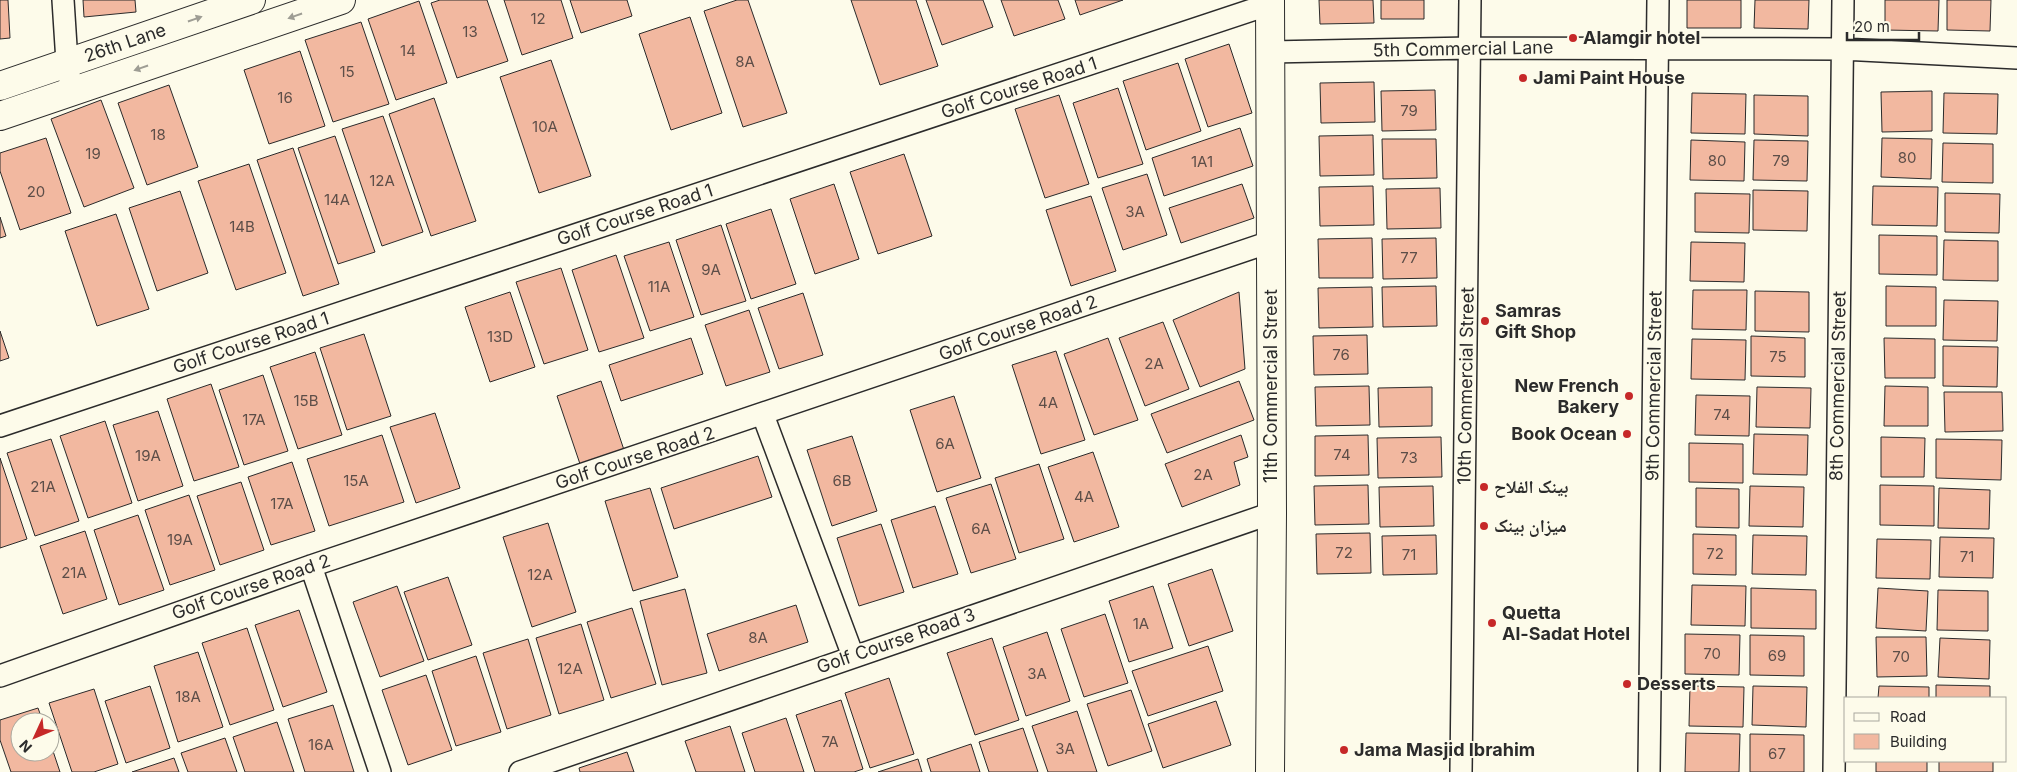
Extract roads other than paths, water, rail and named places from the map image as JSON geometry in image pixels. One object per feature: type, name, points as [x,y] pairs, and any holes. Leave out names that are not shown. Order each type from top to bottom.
[{"type":"street","points":[[63,0],[67,62],[72,92]]},
{"type":"street","name":"26th Lane","points":[[0,86],[251,0]]},
{"type":"street","points":[[0,116],[341,0]]},
{"type":"street","name":"10th Commercial Street","points":[[1461,772],[1470,0]]},
{"type":"street","name":"9th Commercial Street","points":[[1649,772],[1658,0]]},
{"type":"street","name":"8th Commercial Street","points":[[1834,772],[1843,0]]},
{"type":"street","name":"11th Commercial Street","points":[[1270,2],[1272,513],[1270,772]]},
{"type":"street","name":"Golf Course Road 1","points":[[0,426],[1270,2]]},
{"type":"street","name":"5th Commercial Lane","points":[[1269,52],[1470,48],[1842,49],[2017,58]]},
{"type":"street","name":"Golf Course Road 2","points":[[0,676],[311,566],[763,415],[1270,242]]},
{"type":"street","points":[[763,415],[853,656]]},
{"type":"street","name":"Golf Course Road 3","points":[[520,772],[1272,513]]},
{"type":"street","points":[[311,566],[380,772]]},
{"type":"place","name":"Alamgir hotel","points":[[1573,38]]},
{"type":"place","name":"Jami Paint House","points":[[1523,78]]},
{"type":"place","name":"Samras Gift Shop","points":[[1485,321]]},
{"type":"place","name":"New French Bakery","points":[[1629,396]]},
{"type":"place","name":"Book Ocean","points":[[1627,434]]},
{"type":"place","name":"بینک الفلاح","points":[[1484,487]]},
{"type":"place","name":"میزان بینک","points":[[1484,526]]},
{"type":"place","name":"Quetta Al-Sadat Hotel","points":[[1492,623]]},
{"type":"place","name":"Desserts","points":[[1627,684]]},
{"type":"place","name":"Jama Masjid Ibrahim","points":[[1344,750]]}]
